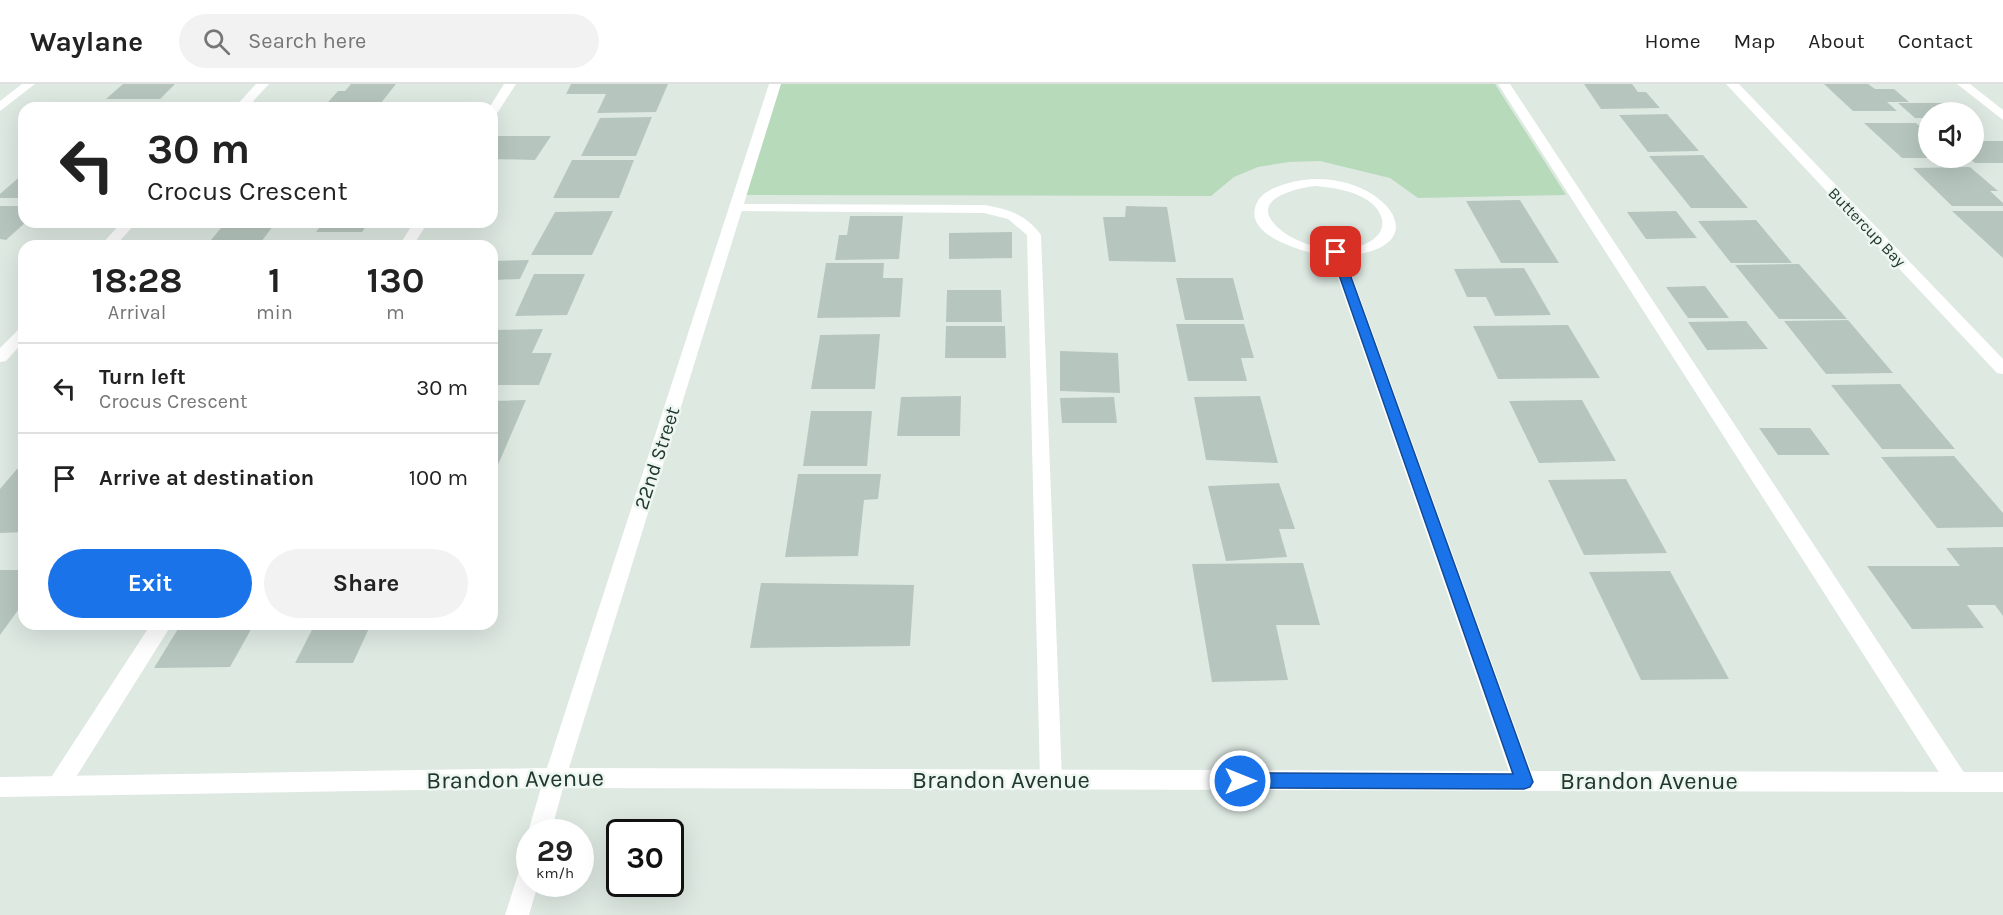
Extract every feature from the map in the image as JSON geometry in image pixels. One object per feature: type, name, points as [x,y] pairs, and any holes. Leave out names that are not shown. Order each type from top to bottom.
[{"type":"street","points":[[0,107],[29,84]]},
{"type":"street","points":[[246,102],[263,84]]},
{"type":"street","points":[[498,103],[510,84]]},
{"type":"street","name":"22nd Street","points":[[544,819],[775,84]]},
{"type":"street","points":[[1504,84],[1957,781]]},
{"type":"street","name":"Buttercup Bay","points":[[1732,84],[2003,369]]},
{"type":"street","points":[[1963,84],[2003,116]]},
{"type":"street","points":[[1315,182],[1355,190],[1371,197],[1383,207],[1390,218],[1390,228],[1384,238],[1373,246],[1356,251],[1336,252],[1292,243],[1275,233],[1264,221],[1262,208],[1267,198],[1278,189],[1315,182]]},
{"type":"street","points":[[737,208],[984,209],[1009,214],[1026,223],[1034,235],[1051,780]]},
{"type":"street","points":[[113,240],[124,228]]},
{"type":"street","points":[[1336,252],[1524,782]]},
{"type":"street","points":[[0,357],[18,338]]},
{"type":"street","points":[[58,786],[158,630]]},
{"type":"street","name":"Brandon Avenue","points":[[0,787],[555,778],[2003,782]]},
{"type":"street","points":[[517,915],[522,897]]},
{"type":"green space","points":[[776,84],[1495,84],[1566,195],[1418,198],[1390,178],[1320,161],[1289,162],[1258,167],[1234,177],[1211,196],[742,195]]},
{"type":"building","points":[[123,84],[175,84],[160,99],[106,99]]},
{"type":"building","points":[[351,84],[396,84],[382,102],[328,102],[338,91],[345,91]]},
{"type":"building","points":[[571,84],[668,84],[656,112],[597,113],[606,94],[566,94]]},
{"type":"building","points":[[1584,84],[1632,84],[1638,92],[1646,92],[1660,108],[1601,109]]},
{"type":"building","points":[[1824,84],[1868,84],[1875,89],[1894,89],[1909,102],[1887,102],[1897,111],[1853,111]]},
{"type":"building","points":[[1898,103],[1918,103],[1918,118]]},
{"type":"building","points":[[1667,114],[1699,151],[1648,152],[1619,115]]},
{"type":"building","points":[[652,117],[636,156],[581,156],[600,118]]},
{"type":"building","points":[[1864,123],[1918,125],[1918,158],[1902,158]]},
{"type":"building","points":[[498,136],[551,136],[535,160],[498,159]]},
{"type":"building","points":[[1984,141],[2003,141],[2003,163],[1984,163]]},
{"type":"building","points":[[1703,155],[1748,208],[1691,208],[1649,156]]},
{"type":"building","points":[[572,160],[634,160],[619,198],[553,198]]},
{"type":"building","points":[[1913,168],[1971,168],[1998,191],[1990,191],[2003,203],[2003,206],[1952,206]]},
{"type":"building","points":[[18,178],[18,198],[0,198],[0,194]]},
{"type":"building","points":[[1520,200],[1559,263],[1501,263],[1466,201]]},
{"type":"building","points":[[0,206],[18,206],[19,228],[6,240],[0,239]]},
{"type":"building","points":[[1126,206],[1167,207],[1176,262],[1109,261],[1103,217],[1125,217]]},
{"type":"building","points":[[613,211],[592,255],[531,255],[555,212]]},
{"type":"building","points":[[1676,211],[1697,238],[1646,239],[1627,212]]},
{"type":"building","points":[[1952,211],[2003,211],[2003,258]]},
{"type":"building","points":[[850,216],[903,216],[899,259],[835,260],[839,235],[847,235]]},
{"type":"building","points":[[1756,220],[1792,263],[1731,263],[1698,221]]},
{"type":"building","points":[[221,228],[272,228],[262,240],[211,240]]},
{"type":"building","points":[[319,228],[365,228],[362,232],[316,232]]},
{"type":"building","points":[[1012,232],[1012,258],[949,259],[949,233]]},
{"type":"building","points":[[529,260],[520,279],[498,280],[498,261]]},
{"type":"building","points":[[826,263],[884,263],[883,278],[903,278],[900,317],[817,318]]},
{"type":"building","points":[[1799,264],[1847,319],[1779,319],[1735,265]]},
{"type":"building","points":[[1524,268],[1551,315],[1495,316],[1486,297],[1467,297],[1454,269]]},
{"type":"building","points":[[534,274],[585,274],[567,315],[515,316]]},
{"type":"building","points":[[1176,278],[1233,278],[1244,320],[1185,320]]},
{"type":"building","points":[[1705,286],[1729,318],[1688,318],[1666,287]]},
{"type":"building","points":[[947,290],[1001,290],[1002,322],[946,322]]},
{"type":"building","points":[[1848,320],[1893,373],[1826,374],[1784,321]]},
{"type":"building","points":[[1746,321],[1768,349],[1707,350],[1688,322]]},
{"type":"building","points":[[1176,324],[1244,324],[1254,358],[1241,358],[1247,381],[1188,381]]},
{"type":"building","points":[[1568,325],[1600,378],[1498,379],[1473,326]]},
{"type":"building","points":[[946,326],[1005,326],[1006,358],[945,358]]},
{"type":"building","points":[[543,329],[532,353],[552,353],[539,385],[498,385],[498,330]]},
{"type":"building","points":[[880,334],[875,389],[811,389],[820,335]]},
{"type":"building","points":[[1060,351],[1118,353],[1120,393],[1060,391]]},
{"type":"building","points":[[1900,384],[1955,449],[1882,449],[1831,385]]},
{"type":"building","points":[[961,396],[960,436],[897,436],[901,397]]},
{"type":"building","points":[[1260,396],[1278,463],[1206,460],[1194,397]]},
{"type":"building","points":[[1114,397],[1117,423],[1062,423],[1060,398]]},
{"type":"building","points":[[526,400],[498,465],[498,401]]},
{"type":"building","points":[[1582,400],[1616,461],[1539,463],[1509,401]]},
{"type":"building","points":[[811,411],[872,411],[867,466],[803,466]]},
{"type":"building","points":[[1759,428],[1810,428],[1830,455],[1778,455]]},
{"type":"building","points":[[1954,456],[2003,513],[2003,527],[1937,528],[1881,457]]},
{"type":"building","points":[[18,469],[18,532],[0,533],[0,489]]},
{"type":"building","points":[[798,474],[881,474],[878,499],[864,500],[858,556],[785,557]]},
{"type":"building","points":[[1626,479],[1667,553],[1584,555],[1548,480]]},
{"type":"building","points":[[1279,483],[1295,529],[1279,529],[1287,557],[1226,561],[1208,486]]},
{"type":"building","points":[[2003,547],[2003,616],[1995,605],[1967,605],[1984,628],[1912,629],[1867,566],[1960,566],[1946,548]]},
{"type":"building","points":[[1303,563],[1320,625],[1276,625],[1288,680],[1212,682],[1192,564]]},
{"type":"building","points":[[0,570],[18,570],[18,610],[0,635]]},
{"type":"building","points":[[1670,571],[1729,679],[1641,680],[1589,572]]},
{"type":"building","points":[[761,583],[914,585],[910,646],[750,648]]},
{"type":"building","points":[[177,630],[251,630],[230,667],[154,668]]},
{"type":"building","points":[[312,630],[368,630],[353,663],[295,663]]},
{"type":"route","points":[[1240,781],[1524,782],[1336,252]]}]
